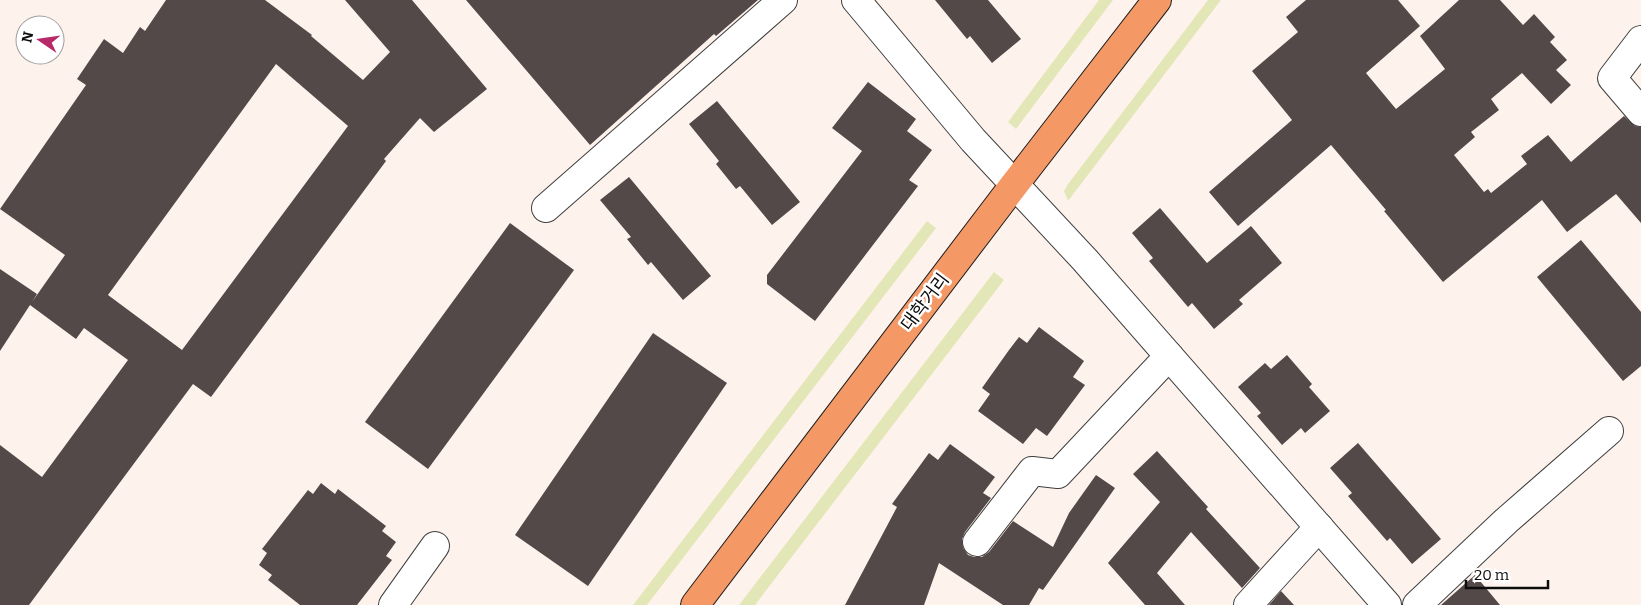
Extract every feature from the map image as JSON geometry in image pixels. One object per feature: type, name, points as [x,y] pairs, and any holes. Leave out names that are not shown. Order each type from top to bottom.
[{"type":"main road","name":"대학거리","points":[[695,605],[1157,0]]},
{"type":"street","points":[[546,208],[784,0]]},
{"type":"street","points":[[856,0],[973,140],[1085,260],[1387,605]]},
{"type":"street","points":[[1641,40],[1612,78],[1641,112]]},
{"type":"street","points":[[977,542],[1032,471],[1058,474],[1169,356]]},
{"type":"street","points":[[1417,605],[1506,521],[1609,431]]},
{"type":"street","points":[[1248,605],[1319,527]]},
{"type":"street","points":[[393,605],[435,546]]},
{"type":"green space","points":[[1099,0],[1113,0],[1016,129],[1008,122]]},
{"type":"green space","points":[[1208,0],[1221,0],[1068,201],[1064,191],[1068,184]]},
{"type":"green space","points":[[927,221],[936,228],[647,605],[633,605]]},
{"type":"green space","points":[[994,272],[1004,280],[755,605],[739,605]]},
{"type":"building","points":[[166,0],[265,0],[312,35],[363,80],[390,52],[345,0],[412,0],[487,89],[434,132],[420,118],[384,159],[386,161],[211,397],[193,384],[29,605],[0,605],[0,445],[42,477],[128,360],[84,328],[76,339],[30,305],[0,351],[0,269],[37,294],[32,302],[65,255],[0,209],[86,85],[77,79],[104,39],[123,53],[140,27],[145,31]],"holes":[[[276,64],[348,126],[182,350],[108,295]]]},
{"type":"building","points":[[466,0],[758,0],[716,36],[714,34],[590,145]]},
{"type":"building","points":[[935,0],[988,0],[1021,39],[992,63],[970,36],[967,39]]},
{"type":"building","points":[[1306,0],[1398,0],[1420,26],[1366,73],[1396,109],[1445,69],[1420,36],[1459,0],[1500,0],[1523,25],[1534,14],[1555,37],[1550,42],[1567,60],[1556,70],[1571,85],[1551,104],[1522,73],[1491,99],[1499,110],[1471,132],[1475,137],[1454,155],[1484,192],[1488,189],[1491,193],[1527,164],[1521,156],[1548,135],[1571,162],[1624,116],[1635,126],[1641,127],[1641,223],[1616,194],[1567,232],[1542,200],[1443,282],[1331,145],[1238,226],[1209,192],[1292,120],[1252,71],[1298,32],[1286,17]]},
{"type":"building","points":[[868,82],[916,119],[907,131],[932,150],[909,180],[918,186],[815,321],[767,284],[767,275],[862,151],[832,128]]},
{"type":"building","points":[[717,101],[800,202],[772,225],[740,186],[736,189],[716,164],[719,161],[689,124]]},
{"type":"building","points":[[629,177],[711,276],[683,300],[651,262],[648,265],[627,239],[631,237],[600,200]]},
{"type":"building","points":[[1160,208],[1207,263],[1251,226],[1282,263],[1239,300],[1243,304],[1214,329],[1192,303],[1188,307],[1149,261],[1153,258],[1132,233]]},
{"type":"building","points":[[510,223],[574,270],[428,469],[365,422]]},
{"type":"building","points":[[1581,240],[1641,312],[1641,366],[1623,381],[1537,277]]},
{"type":"building","points":[[1039,327],[1084,361],[1073,377],[1085,385],[1047,436],[1036,428],[1023,444],[978,411],[990,394],[982,388],[1009,350],[1019,337],[1027,343]]},
{"type":"building","points":[[653,333],[727,383],[588,586],[515,535]]},
{"type":"building","points":[[1287,355],[1312,384],[1309,387],[1330,411],[1305,433],[1301,428],[1282,445],[1257,416],[1261,413],[1238,387],[1265,363],[1271,369]]},
{"type":"building","points":[[1358,443],[1441,539],[1412,564],[1390,538],[1387,541],[1348,496],[1352,493],[1330,468]]},
{"type":"building","points":[[950,444],[995,477],[983,493],[991,498],[965,532],[962,539],[963,548],[968,555],[974,557],[982,557],[989,552],[1013,521],[1053,547],[1069,513],[1096,475],[1115,488],[1043,590],[1039,588],[1029,605],[1003,605],[939,563],[924,605],[845,605],[897,507],[892,504],[929,453],[938,460]]},
{"type":"building","points":[[1157,451],[1208,507],[1206,509],[1260,568],[1242,588],[1191,532],[1157,573],[1185,605],[1145,605],[1108,563],[1160,502],[1133,474]]},
{"type":"building","points":[[321,483],[335,494],[338,489],[386,526],[382,531],[396,542],[386,556],[392,560],[357,605],[300,605],[268,580],[272,575],[259,565],[267,553],[262,549],[308,490],[313,494]]},
{"type":"building","points":[[1475,575],[1500,605],[1441,605]]},
{"type":"building","points":[[1281,591],[1294,605],[1269,605]]}]
